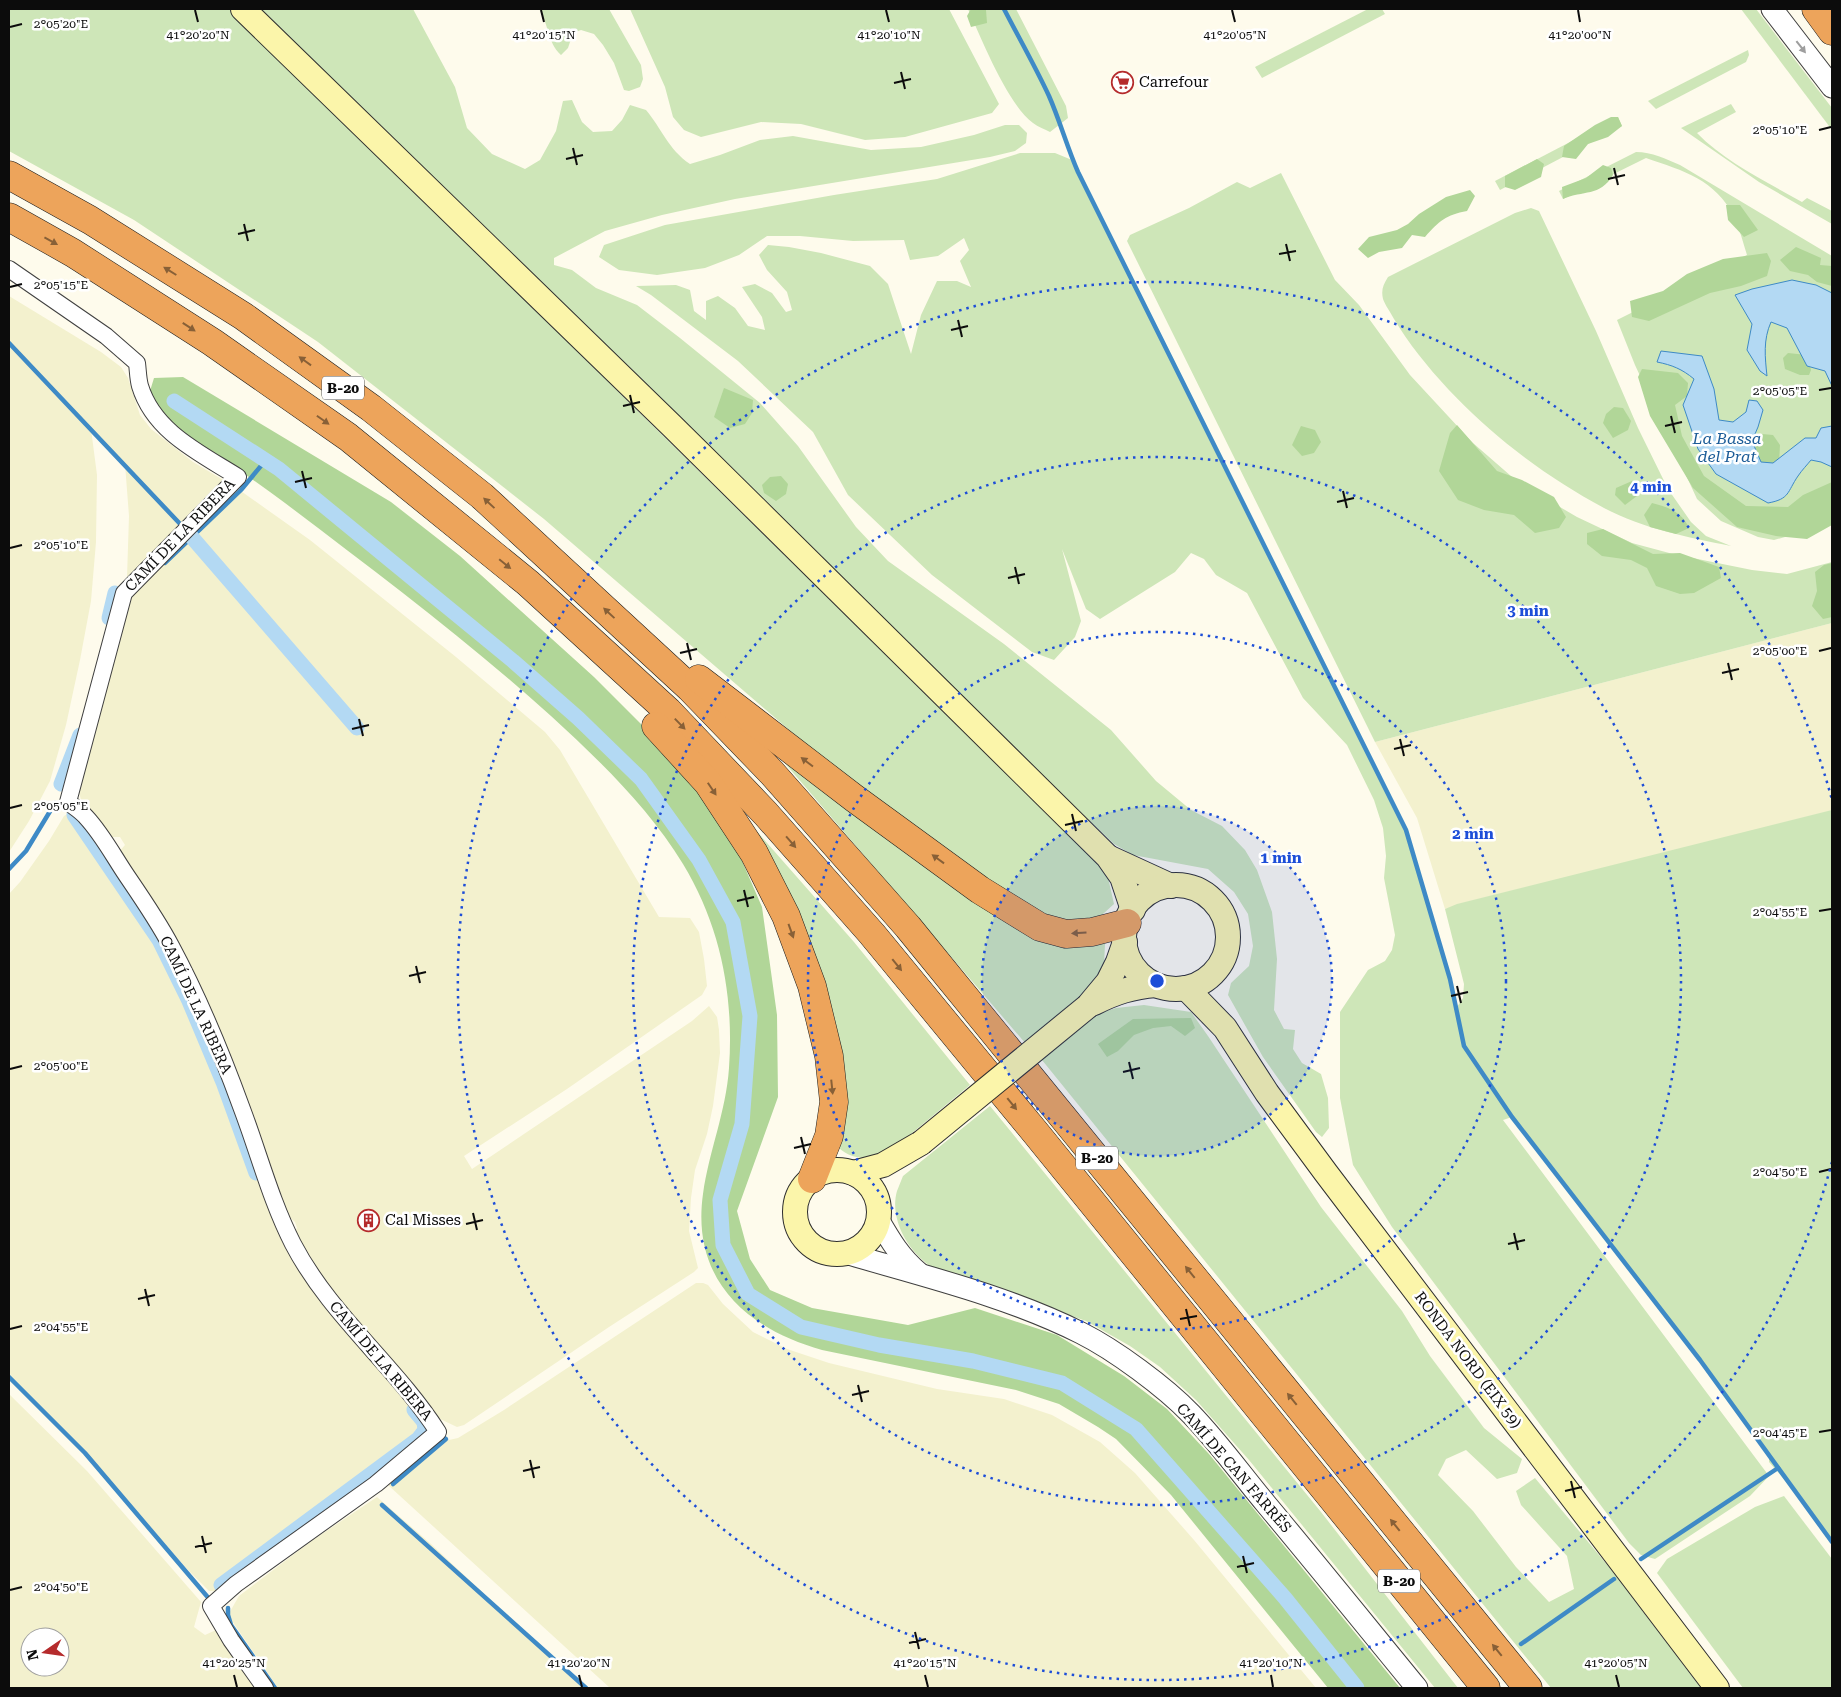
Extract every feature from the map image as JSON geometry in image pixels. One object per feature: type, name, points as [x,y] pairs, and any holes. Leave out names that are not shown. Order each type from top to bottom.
[{"type":"highway","points":[[1816,9],[1832,31]]},
{"type":"highway","name":"B-20","points":[[9,175],[90,220],[243,316],[371,408],[482,496],[690,688],[772,773],[908,927],[1528,1688]]},
{"type":"highway","name":"B-20","points":[[9,218],[73,253],[212,342],[332,426],[528,583],[668,711],[766,814],[872,934],[1486,1688]]},
{"type":"highway","points":[[528,583],[708,783],[754,853],[786,916],[812,986],[829,1056],[834,1102],[829,1136],[812,1179]]},
{"type":"highway","points":[[645,646],[683,668],[720,693],[854,798],[980,890],[1040,927],[1066,934],[1092,932],[1128,925]]},
{"type":"main road","points":[[244,9],[665,420],[1108,857],[1122,877],[1128,925],[1128,955],[1134,968],[1144,978],[1156,985],[1168,988],[1186,988],[1203,982],[1216,970],[1225,955],[1228,938],[1226,921],[1221,910],[1209,897],[1199,891],[1182,886],[1162,887],[1149,893],[1142,899],[1128,925],[1118,962],[1108,982],[1088,1006],[921,1142],[883,1165],[853,1173]]},
{"type":"main road","points":[[1108,857],[1171,886]]},
{"type":"main road","points":[[1216,970],[1216,991],[1225,1028]]},
{"type":"main road","points":[[1088,1006],[1117,992],[1135,987],[1156,985]]},
{"type":"main road","points":[[1186,988],[1225,1028]]},
{"type":"main road","name":"RONDA NORD (EIX 59)","points":[[1225,1028],[1267,1094],[1717,1688]]},
{"type":"main road","points":[[878,1211],[869,1185],[853,1173],[843,1170],[832,1170],[821,1173],[801,1190],[796,1206],[796,1221],[806,1240],[819,1250],[834,1254],[854,1250],[867,1241],[873,1233],[878,1211],[891,1179],[921,1142]]},
{"type":"street","points":[[1772,9],[1832,87]]},
{"type":"street","name":"CAMÍ DE LA RIBERA","points":[[9,269],[106,336],[138,363],[142,391],[148,405],[162,425],[183,442],[238,477],[124,593],[68,802],[86,817],[105,843],[171,945],[192,988],[233,1084],[275,1204],[294,1245],[314,1278],[344,1317],[421,1405],[438,1432],[376,1484],[236,1584],[211,1606],[265,1688]]},
{"type":"street","points":[[878,1211],[892,1244],[905,1261],[921,1275]]},
{"type":"street","name":"CAMÍ DE CAN FARRÉS","points":[[845,1253],[1010,1303],[1082,1334],[1142,1373],[1190,1413],[1418,1688]]},
{"type":"shaded area","points":[[9,296],[101,352],[121,367],[128,378],[140,415],[151,429],[193,462],[225,481],[127,577],[129,516],[125,464],[91,429],[97,475],[96,542],[91,601],[80,660],[66,725],[50,781],[29,821],[9,852]]},
{"type":"shaded area","points":[[238,489],[310,540],[456,657],[545,732],[560,750],[659,917],[690,918],[699,932],[707,986],[702,995],[567,1089],[464,1156],[472,1169],[692,1021],[709,1006],[717,1017],[720,1053],[713,1106],[707,1134],[695,1170],[691,1198],[689,1231],[698,1268],[464,1425],[457,1427],[436,1417],[343,1307],[293,1234],[297,1228],[295,1222],[288,1216],[244,1101],[118,853],[125,845],[120,837],[110,837],[83,808],[78,788],[100,716],[129,598]]},
{"type":"shaded area","points":[[1832,623],[1832,1413],[1465,903],[1445,909],[1417,818],[1375,742]]},
{"type":"shaded area","points":[[69,813],[82,822],[139,903],[176,971],[204,1033],[278,1230],[415,1408],[426,1428],[423,1438],[397,1461],[217,1591],[209,1591],[188,1570],[98,1467],[9,1380],[9,894],[20,882],[49,841],[64,816]]},
{"type":"shaded area","points":[[696,1283],[708,1285],[723,1304],[753,1332],[787,1349],[829,1363],[937,1389],[1004,1399],[1052,1415],[1100,1442],[1135,1473],[1194,1540],[1316,1688],[610,1688],[388,1485],[440,1442],[458,1438],[504,1410]]},
{"type":"shaded area","points":[[9,1394],[87,1471],[201,1602],[194,1627],[205,1635],[216,1630],[257,1688],[9,1688]]},
{"type":"shaded area","points":[[377,1497],[431,1544],[584,1688],[278,1688],[228,1615],[239,1596],[310,1542]]},
{"type":"green space","points":[[9,9],[230,9],[1107,873],[1114,904],[1093,923],[1047,921],[852,784],[544,519],[318,342],[134,220],[9,151]]},
{"type":"green space","points":[[261,9],[413,9],[455,87],[467,128],[492,154],[525,169],[540,160],[556,131],[563,101],[572,100],[582,122],[593,132],[612,131],[622,120],[630,105],[646,110],[676,152],[690,164],[760,140],[793,136],[871,150],[921,147],[974,135],[1005,125],[1019,125],[1027,133],[1026,143],[1015,151],[990,157],[735,199],[662,215],[605,231],[554,258],[554,265],[572,270],[596,288],[637,305],[760,403],[798,446],[856,527],[888,561],[1004,644],[1111,730],[1156,781],[1191,810],[1222,826],[1245,850],[1257,870],[1272,912],[1277,959],[1274,1010],[1284,1029],[1295,1030],[1293,1049],[1302,1063],[1321,1074],[1328,1098],[1329,1128],[1322,1137],[1316,1132],[1263,1057],[1228,995],[1231,983],[1249,966],[1253,946],[1248,914],[1234,892],[1208,869],[1133,855],[1114,844]]},
{"type":"green space","points":[[539,9],[609,9],[641,65],[643,79],[640,87],[629,91],[624,90],[614,63],[594,34],[581,30],[573,33],[568,48],[561,55],[553,44]]},
{"type":"green space","points":[[630,9],[949,9],[999,104],[992,113],[905,137],[865,140],[801,124],[761,122],[701,137],[684,130],[673,117],[665,87]]},
{"type":"green space","points":[[968,9],[1016,9],[1066,106],[1068,118],[1050,132],[1035,124],[1024,114],[1005,87]]},
{"type":"green space","points":[[971,9],[985,9],[987,23],[971,27],[967,16]]},
{"type":"green space","points":[[1368,9],[1382,9],[1385,14],[1262,78],[1255,67]]},
{"type":"green space","points":[[1741,9],[1756,9],[1832,108],[1832,130]]},
{"type":"green space","points":[[1748,50],[1749,55],[1746,62],[1656,109],[1648,101]]},
{"type":"green space","points":[[1731,104],[1736,112],[1697,133],[1720,153],[1761,179],[1802,202],[1807,198],[1832,211],[1832,224],[1759,182],[1681,128]]},
{"type":"green space","points":[[1611,117],[1618,117],[1622,126],[1608,137],[1588,144],[1576,159],[1562,157],[1564,146],[1595,125]]},
{"type":"green space","points":[[1618,117],[1622,126],[1500,190],[1495,181]]},
{"type":"green space","points":[[1636,152],[1664,158],[1680,165],[1832,256],[1832,520],[1799,533],[1774,540],[1758,537],[1721,521],[1697,499],[1635,365],[1617,320],[1747,255],[1735,218],[1718,194],[1708,185],[1686,172],[1646,158],[1563,199],[1559,191]]},
{"type":"green space","points":[[1020,153],[1055,153],[1072,160],[1406,830],[1457,1007],[1463,998],[1464,984],[1445,909],[1457,904],[1832,810],[1832,1542],[1797,1494],[1769,1462],[1769,1455],[1700,1360],[1512,1117],[1503,1120],[1769,1476],[1750,1496],[1655,1559],[1641,1555],[1629,1543],[1392,1227],[1353,1165],[1340,1098],[1340,1012],[1368,970],[1385,961],[1392,950],[1395,935],[1384,878],[1386,856],[1383,828],[1374,800],[1347,745],[1303,698],[1247,593],[1216,575],[1204,559],[1191,553],[1175,572],[1100,619],[1086,609],[1062,549],[1081,621],[1075,637],[1054,660],[1032,652],[932,575],[848,495],[813,432],[738,361],[651,295],[636,286],[676,285],[690,290],[694,311],[706,320],[706,301],[718,296],[735,308],[748,326],[765,330],[762,317],[742,287],[755,284],[772,293],[786,312],[792,310],[787,292],[767,270],[759,255],[768,245],[821,253],[870,266],[888,284],[911,354],[921,315],[937,281],[957,281],[971,287],[960,261],[969,250],[964,238],[938,256],[910,260],[904,240],[853,241],[800,236],[767,236],[739,255],[705,268],[657,275],[619,270],[599,257],[604,245],[665,225],[937,179]]},
{"type":"green space","points":[[1537,159],[1544,164],[1541,177],[1515,190],[1505,187],[1505,176]]},
{"type":"green space","points":[[1603,165],[1611,168],[1613,175],[1603,187],[1563,199],[1562,187],[1586,178]]},
{"type":"green space","points":[[1281,173],[1335,280],[1359,305],[1410,375],[1473,443],[1519,483],[1577,517],[1632,543],[1673,554],[1752,570],[1787,574],[1832,562],[1832,623],[1375,742],[1127,241],[1130,235],[1189,208],[1237,182],[1250,188]]},
{"type":"green space","points":[[1470,190],[1475,196],[1467,211],[1443,220],[1425,237],[1412,235],[1402,248],[1379,252],[1368,258],[1358,249],[1369,237],[1397,230],[1446,197]]},
{"type":"green space","points":[[1726,205],[1740,205],[1758,230],[1744,237],[1728,220]]},
{"type":"green space","points":[[1531,208],[1539,211],[1596,331],[1638,428],[1668,489],[1691,522],[1706,536],[1731,546],[1666,532],[1635,522],[1604,508],[1547,474],[1498,437],[1448,389],[1405,337],[1385,304],[1382,296],[1388,277],[1515,213]]},
{"type":"green space","points":[[1796,247],[1821,258],[1820,265],[1832,266],[1832,286],[1817,282],[1808,275],[1790,271],[1780,260]]},
{"type":"green space","points":[[1767,253],[1771,261],[1767,276],[1741,286],[1710,293],[1649,321],[1632,317],[1630,301],[1663,291],[1687,274],[1723,259]]},
{"type":"green space","points":[[1788,353],[1807,355],[1811,370],[1809,375],[1800,375],[1785,369],[1783,358]]},
{"type":"green space","points":[[1642,369],[1678,373],[1688,383],[1687,396],[1675,405],[1682,436],[1704,476],[1746,506],[1788,507],[1803,495],[1832,482],[1832,525],[1807,539],[1776,536],[1737,527],[1693,488],[1650,416],[1638,377]]},
{"type":"green space","points":[[183,377],[391,502],[460,556],[594,677],[658,741],[701,794],[733,840],[762,907],[777,1015],[778,1097],[737,1211],[750,1259],[770,1290],[812,1308],[908,1325],[975,1308],[1057,1335],[1124,1376],[1167,1409],[1209,1454],[1400,1688],[1328,1688],[1171,1495],[1116,1439],[1059,1404],[1016,1390],[822,1350],[795,1341],[770,1329],[748,1314],[729,1296],[715,1275],[706,1251],[702,1224],[703,1194],[725,1100],[729,1068],[730,1041],[727,988],[716,937],[707,912],[683,864],[655,823],[605,767],[487,660],[285,503],[206,448],[167,424],[150,391],[154,378]]},
{"type":"green space","points":[[724,388],[753,400],[752,413],[745,424],[730,428],[714,417]]},
{"type":"green space","points":[[1614,407],[1623,408],[1631,421],[1628,430],[1613,438],[1603,423],[1606,414]]},
{"type":"green space","points":[[1457,425],[1497,471],[1522,480],[1554,497],[1566,517],[1559,528],[1535,533],[1514,515],[1484,510],[1458,500],[1439,471],[1450,433]]},
{"type":"green space","points":[[1301,426],[1315,430],[1321,442],[1314,453],[1302,456],[1292,445]]},
{"type":"green space","points":[[1762,434],[1773,435],[1780,445],[1779,463],[1754,467],[1746,444]]},
{"type":"green space","points":[[781,476],[788,484],[786,494],[776,501],[764,493],[762,485],[770,477]]},
{"type":"green space","points":[[1632,481],[1637,488],[1637,496],[1625,505],[1615,495],[1616,488]]},
{"type":"green space","points":[[1652,503],[1674,511],[1683,518],[1689,528],[1676,534],[1650,527],[1644,515]]},
{"type":"green space","points":[[1603,529],[1653,554],[1680,553],[1719,567],[1721,578],[1694,593],[1680,594],[1656,586],[1647,568],[1631,560],[1602,556],[1587,544],[1587,533]]},
{"type":"green space","points":[[1832,563],[1832,617],[1823,619],[1812,606],[1817,591],[1815,572],[1824,565]]},
{"type":"green space","points":[[777,754],[1068,945],[1105,944],[1104,966],[1086,996],[1026,1044]]},
{"type":"green space","points":[[746,819],[854,942],[970,1085],[894,1148],[880,1155],[866,1158],[852,1156],[839,1148],[844,1119]]},
{"type":"green space","points":[[1144,1005],[1191,1012],[1321,1207],[1402,1311],[1430,1356],[1484,1428],[1522,1459],[1517,1473],[1497,1479],[1466,1450],[1446,1459],[1438,1475],[1473,1511],[1516,1567],[1549,1602],[1574,1589],[1567,1556],[1521,1505],[1516,1491],[1535,1478],[1609,1567],[1701,1688],[1551,1688],[1042,1060],[1097,1014],[1116,1008]]},
{"type":"green space","points":[[1191,1018],[1195,1028],[1185,1036],[1171,1026],[1153,1028],[1134,1035],[1118,1051],[1107,1057],[1098,1044],[1133,1019]]},
{"type":"green space","points":[[990,1106],[1321,1512],[1458,1688],[1435,1688],[1249,1460],[1196,1400],[1160,1367],[1130,1346],[1086,1321],[930,1266],[914,1252],[902,1233],[896,1212],[897,1191],[903,1176]]},
{"type":"green space","points":[[1784,1496],[1832,1559],[1832,1688],[1743,1688],[1657,1573],[1667,1559],[1755,1507]]},
{"type":"water","points":[[1792,280],[1816,285],[1832,293],[1832,386],[1825,371],[1807,366],[1787,328],[1771,322],[1768,329],[1765,355],[1767,376],[1760,371],[1747,350],[1752,324],[1735,295]]},
{"type":"water","name":"La Bassa del Prat","points":[[1661,351],[1702,356],[1714,389],[1719,420],[1733,422],[1746,412],[1749,400],[1757,401],[1763,410],[1752,441],[1761,462],[1773,463],[1805,438],[1816,438],[1821,428],[1832,426],[1832,467],[1811,460],[1784,497],[1768,503],[1716,474],[1698,449],[1683,405],[1694,379],[1677,368],[1657,362]]},
{"type":"waterway","points":[[1004,9],[1049,96],[1078,172],[1406,830],[1450,979],[1464,1046],[1512,1117],[1700,1360],[1832,1542]]},
{"type":"waterway","points":[[9,343],[183,527]]},
{"type":"waterway","points":[[174,401],[279,469],[513,661],[578,718],[641,779],[699,860],[733,922],[750,1016],[742,1124],[720,1200],[723,1245],[748,1294],[801,1327],[879,1345],[973,1361],[1062,1383],[1136,1429],[1285,1598],[1357,1688]]},
{"type":"waterway","points":[[165,563],[241,490],[265,461]]},
{"type":"waterway","points":[[190,535],[357,728]]},
{"type":"waterway","points":[[109,618],[115,593]]},
{"type":"waterway","points":[[61,784],[80,735]]},
{"type":"waterway","points":[[9,869],[26,851],[55,803]]},
{"type":"waterway","points":[[74,815],[159,940],[189,1001],[223,1082],[256,1173]]},
{"type":"waterway","points":[[9,1377],[85,1453],[211,1601]]},
{"type":"waterway","points":[[221,1585],[418,1439],[425,1430],[424,1422],[414,1410]]},
{"type":"waterway","points":[[393,1484],[446,1439],[439,1434]]},
{"type":"waterway","points":[[1641,1559],[1778,1468]]},
{"type":"waterway","points":[[382,1505],[586,1688]]},
{"type":"waterway","points":[[1521,1644],[1614,1579]]},
{"type":"waterway","points":[[228,1608],[231,1625],[275,1688]]},
{"type":"place","name":"Carrefour","points":[[1123,82]]},
{"type":"place","name":"Cal Misses","points":[[369,1220]]}]
